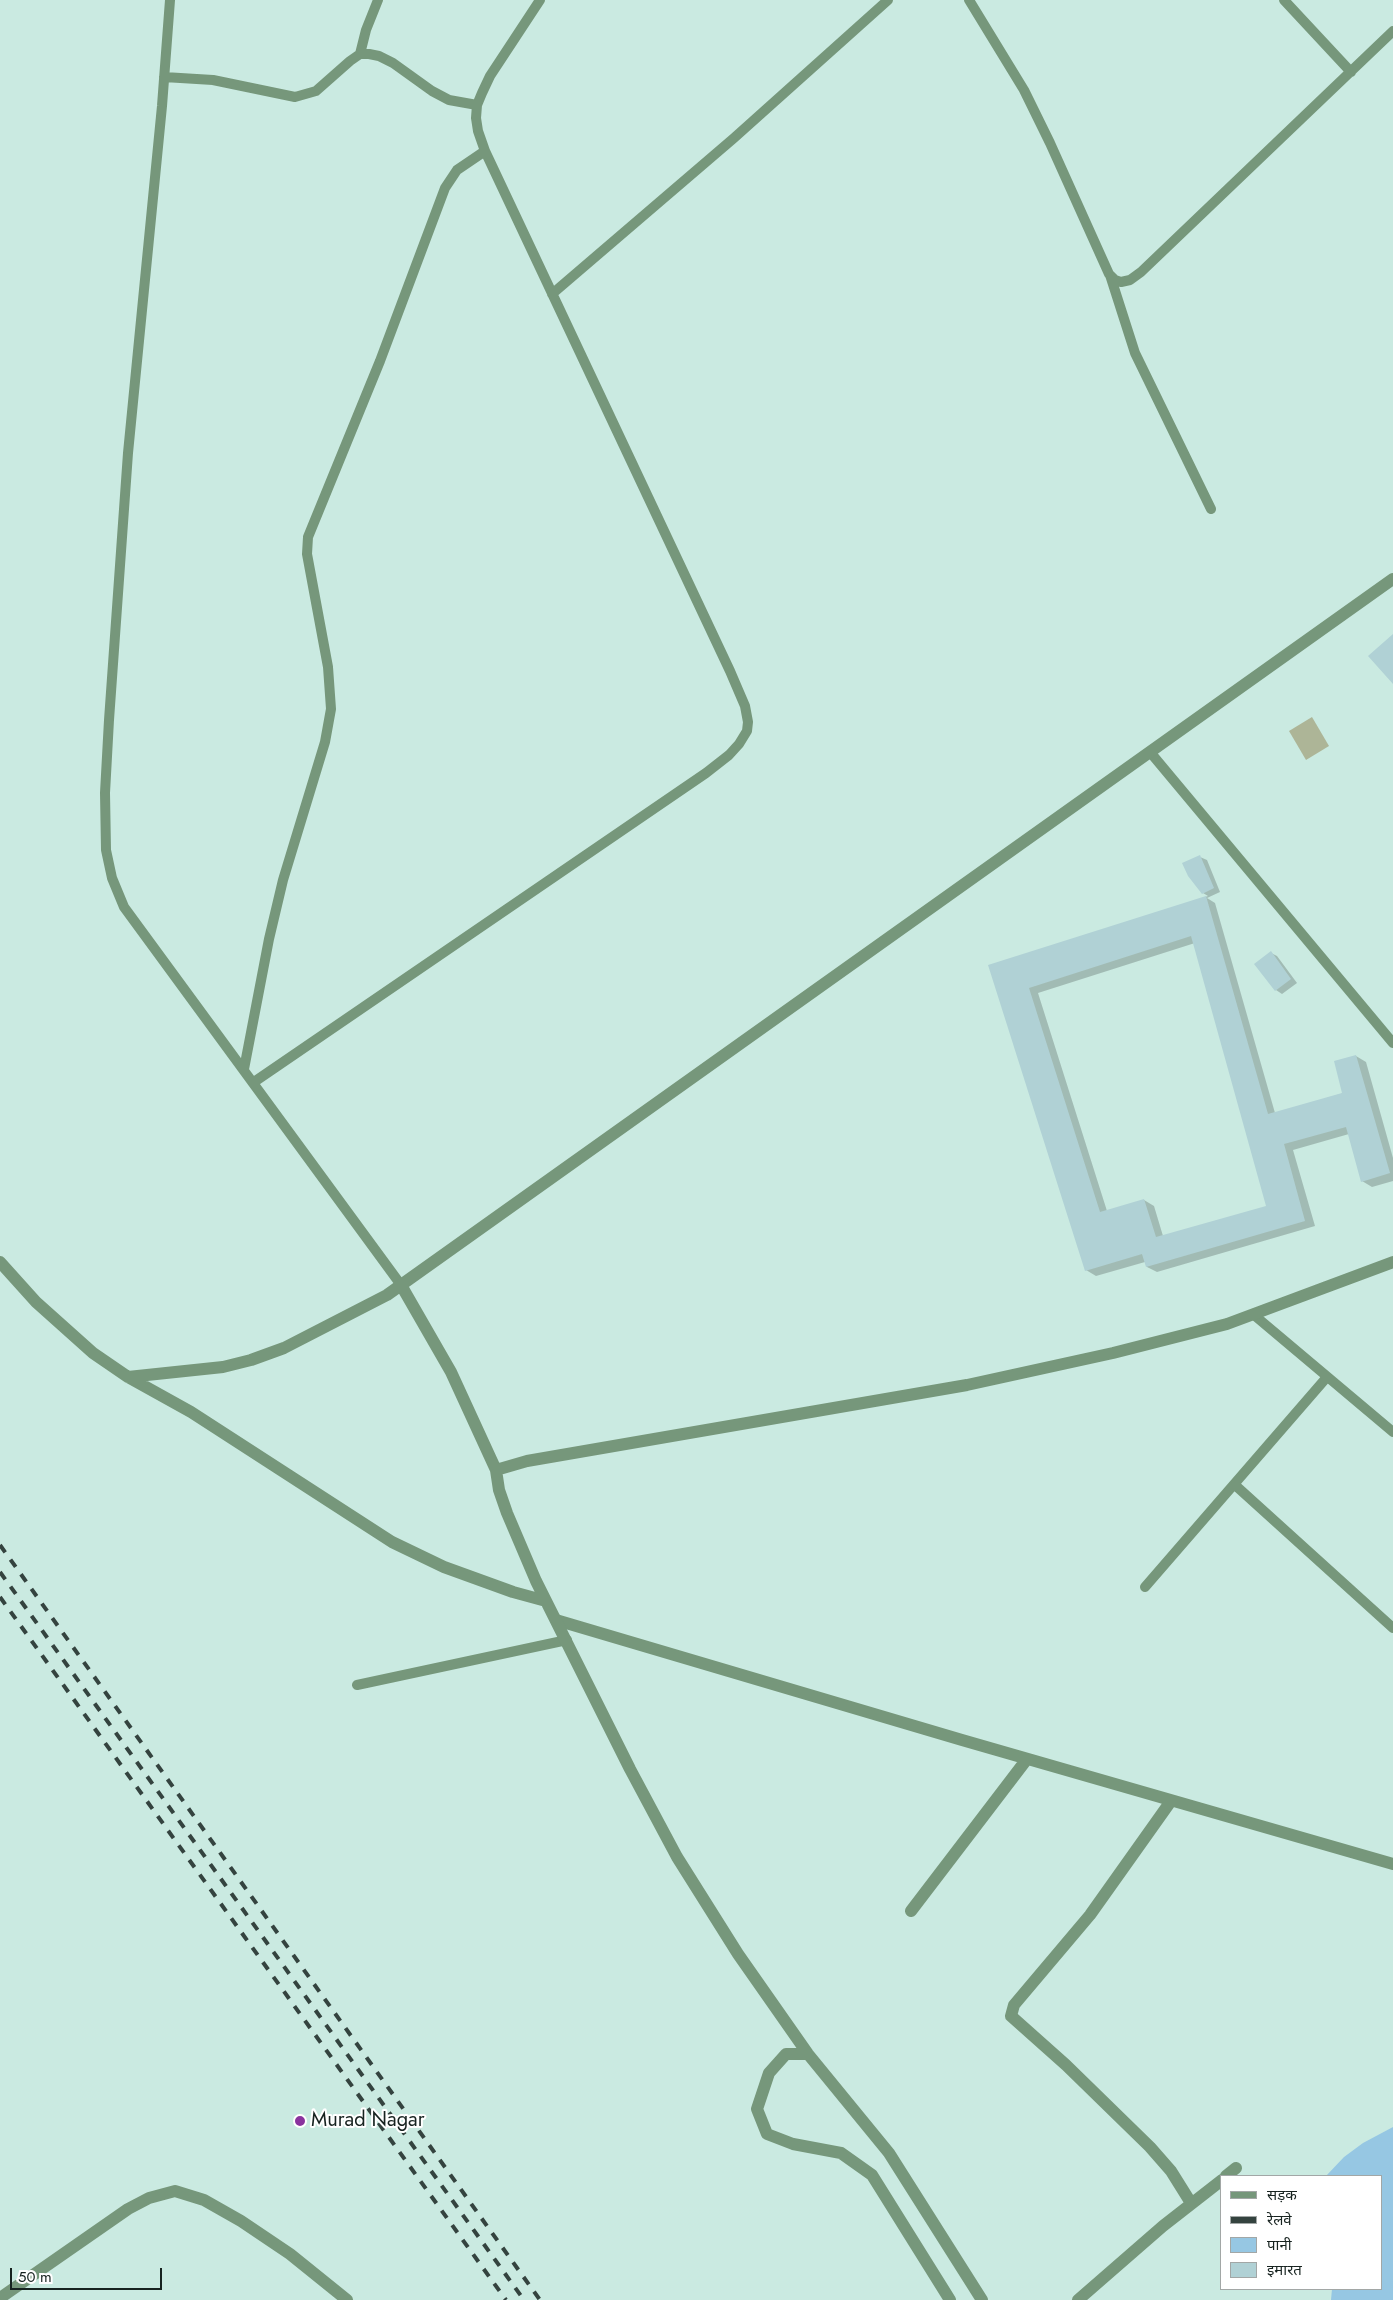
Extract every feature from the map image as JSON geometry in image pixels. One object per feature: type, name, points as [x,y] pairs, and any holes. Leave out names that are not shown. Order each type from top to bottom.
[{"type":"street","points":[[128,1377],[223,1367],[251,1360],[284,1348],[370,1306],[1393,579]]},
{"type":"street","points":[[0,1262],[36,1302],[92,1353],[128,1377],[191,1412],[392,1542],[444,1567],[513,1592],[546,1601]]},
{"type":"street","points":[[496,1470],[527,1461],[968,1385],[1113,1353],[1227,1324],[1393,1262]]},
{"type":"street","points":[[401,1285],[451,1372],[496,1470],[499,1490],[507,1513],[546,1601],[630,1769],[678,1857],[738,1954],[808,2054],[889,2153],[982,2300]]},
{"type":"street","points":[[556,1620],[1027,1759],[1393,1864]]},
{"type":"street","points":[[911,1911],[1027,1759]]},
{"type":"street","points":[[1171,1800],[1090,1915],[1014,2005],[1011,2016],[1066,2065],[1150,2147],[1171,2172],[1191,2204]]},
{"type":"street","points":[[808,2054],[786,2054],[769,2073],[757,2109],[768,2134],[794,2144],[841,2153],[872,2175],[950,2300]]},
{"type":"street","points":[[1078,2300],[1220,2182]]},
{"type":"street","points":[[0,2298],[128,2209],[163,2193],[175,2191],[187,2193],[220,2208],[290,2254],[347,2300]]},
{"type":"lane","points":[[170,0],[126,483],[105,793],[106,850],[112,878],[124,907],[401,1285]]},
{"type":"lane","points":[[164,77],[213,80],[295,97],[316,91],[360,54],[366,30],[378,0]]},
{"type":"lane","points":[[254,1082],[706,773],[729,755],[747,731],[748,722],[745,706],[730,671],[485,151],[478,131],[476,118],[478,105],[490,76],[540,0]]},
{"type":"lane","points":[[552,294],[734,138],[888,0]]},
{"type":"lane","points":[[969,0],[1009,63],[1028,99],[1109,274],[1135,353],[1211,509]]},
{"type":"lane","points":[[1284,0],[1351,72]]},
{"type":"lane","points":[[1109,274],[1115,280],[1121,282],[1130,280],[1141,272],[1393,32]]},
{"type":"lane","points":[[360,54],[379,56],[393,63],[432,91],[450,100],[478,105]]},
{"type":"lane","points":[[244,1069],[269,939],[283,880],[329,726],[331,709],[328,667],[307,554],[308,537],[380,361],[445,188],[457,170],[485,151]]},
{"type":"lane","points":[[1150,752],[1393,1043]]},
{"type":"lane","points":[[1254,1315],[1393,1432]]},
{"type":"lane","points":[[1145,1587],[1328,1377]]},
{"type":"lane","points":[[1235,1485],[1393,1628]]},
{"type":"lane","points":[[357,1685],[567,1640]]},
{"type":"green space","points":[[1312,717],[1329,746],[1306,760],[1289,731]]},
{"type":"water","points":[[1393,2127],[1393,2300],[1331,2300],[1332,2290],[1383,2290],[1383,2175],[1327,2175],[1344,2157],[1363,2143]]},
{"type":"building","points":[[1393,634],[1393,684],[1368,656]]},
{"type":"building","points":[[1200,855],[1214,888],[1202,894],[1188,876],[1182,863]]},
{"type":"building","points":[[1206,896],[1268,1114],[1342,1093],[1334,1061],[1356,1055],[1390,1173],[1361,1182],[1346,1127],[1284,1144],[1305,1221],[1146,1267],[1142,1254],[1085,1271],[988,965]],"holes":[[[1191,936],[1266,1206],[1156,1237],[1144,1199],[1100,1212],[1029,988]]]},
{"type":"building","points":[[1271,951],[1291,979],[1275,991],[1254,964]]},
{"type":"railway","points":[[0,1545],[540,2300]]},
{"type":"railway","points":[[0,1572],[524,2300]]},
{"type":"railway","points":[[0,1597],[506,2300]]},
{"type":"place","name":"Murad Nagar","points":[[300,2121]]}]
